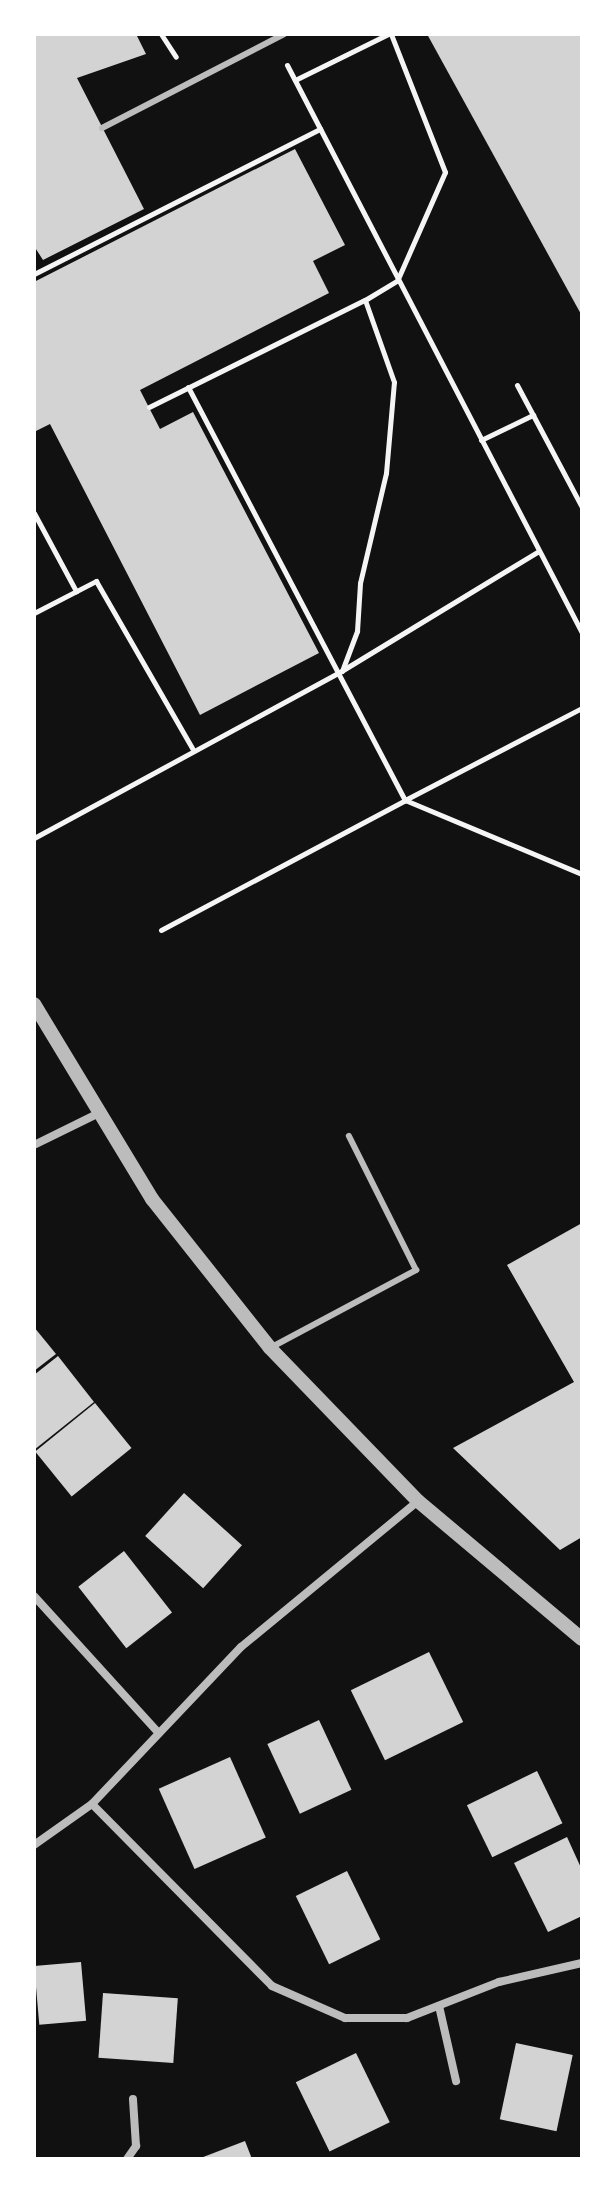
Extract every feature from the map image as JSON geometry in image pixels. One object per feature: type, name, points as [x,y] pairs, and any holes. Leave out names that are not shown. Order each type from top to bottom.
[{"type":"street","points":[[34,1004],[97,1114],[152,1199],[270,1348],[418,1501],[582,1639]]},
{"type":"street","points":[[34,1145],[97,1114]]},
{"type":"street","points":[[34,1845],[92,1804],[157,1731],[241,1647],[418,1501]]},
{"type":"street","points":[[34,1596],[157,1731]]},
{"type":"street","points":[[92,1804],[272,1986],[345,2018],[407,2018],[499,1982],[582,1963]]},
{"type":"street","points":[[439,2006],[456,2081]]},
{"type":"street","points":[[127,2159],[136,2146],[133,2099]]},
{"type":"lane","points":[[102,128],[284,34]]},
{"type":"lane","points":[[270,1348],[416,1270],[349,1136]]},
{"type":"path","points":[[149,407],[365,300],[397,281],[445,172],[389,34],[295,80]]},
{"type":"path","points":[[274,39],[582,633]]},
{"type":"path","points":[[34,274],[320,129]]},
{"type":"path","points":[[342,671],[357,631],[360,583],[386,473],[394,382],[365,300]]},
{"type":"path","points":[[517,385],[582,507]]},
{"type":"path","points":[[188,387],[342,671],[405,800],[582,874]]},
{"type":"path","points":[[481,440],[533,415]]},
{"type":"path","points":[[34,513],[76,591]]},
{"type":"path","points":[[34,838],[192,748],[342,671],[539,551]]},
{"type":"path","points":[[34,613],[96,581],[192,748]]},
{"type":"path","points":[[161,930],[582,708]]},
{"type":"building","points":[[34,34],[136,34],[146,54],[77,78],[144,209],[43,260],[34,246]]},
{"type":"building","points":[[427,34],[582,34],[582,316]]},
{"type":"building","points":[[295,149],[345,245],[313,261],[329,293],[140,390],[160,429],[193,412],[319,653],[200,715],[50,424],[34,432],[34,282]]},
{"type":"building","points":[[582,1223],[582,1537],[560,1550],[453,1448],[574,1382],[507,1265]]},
{"type":"building","points":[[34,1327],[56,1354],[34,1371]]},
{"type":"building","points":[[58,1356],[94,1402],[34,1450],[34,1375]]},
{"type":"building","points":[[95,1403],[132,1448],[72,1497],[35,1451]]},
{"type":"building","points":[[184,1493],[242,1545],[203,1588],[145,1536]]},
{"type":"building","points":[[124,1551],[172,1612],[126,1648],[78,1587]]},
{"type":"building","points":[[429,1652],[463,1722],[385,1760],[351,1690]]},
{"type":"building","points":[[319,1720],[352,1790],[300,1814],[267,1744]]},
{"type":"building","points":[[230,1757],[266,1837],[195,1869],[159,1789]]},
{"type":"building","points":[[537,1771],[562,1823],[492,1857],[467,1805]]},
{"type":"building","points":[[567,1837],[582,1870],[582,1916],[548,1932],[514,1863]]},
{"type":"building","points":[[347,1871],[380,1939],[329,1964],[296,1896]]},
{"type":"building","points":[[81,1962],[86,2021],[39,2025],[34,1966]]},
{"type":"building","points":[[103,1993],[178,1998],[173,2063],[98,2058]]},
{"type":"building","points":[[516,2043],[573,2055],[557,2131],[500,2119]]},
{"type":"building","points":[[356,2053],[390,2122],[330,2152],[296,2082]]},
{"type":"building","points":[[245,2141],[252,2159],[198,2159]]}]
